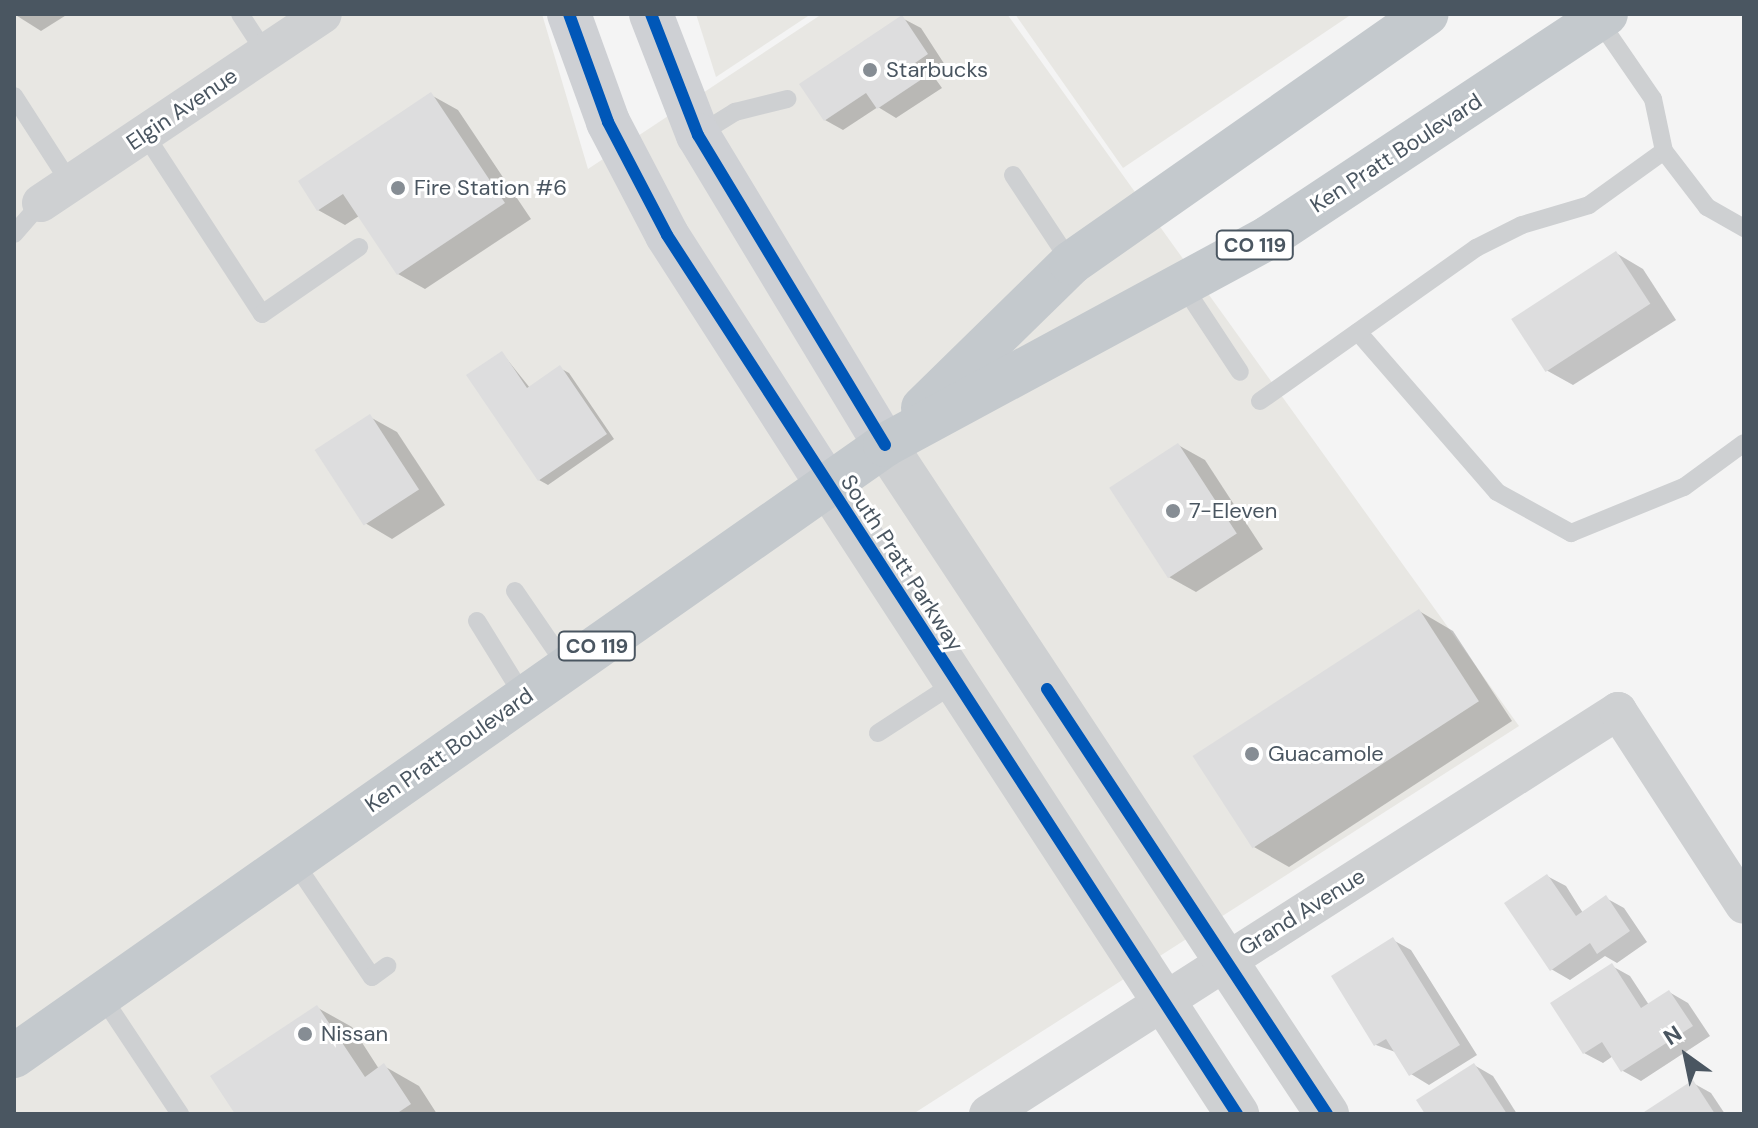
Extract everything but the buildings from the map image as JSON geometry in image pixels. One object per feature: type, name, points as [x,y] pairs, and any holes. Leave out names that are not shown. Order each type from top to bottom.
[{"type":"highway","name":"Ken Pratt Boulevard","points":[[885,445],[1071,263],[1427,14]]},
{"type":"highway","name":"Ken Pratt Boulevard","points":[[14,1056],[885,445],[1269,237],[1602,17]]},
{"type":"main road","name":"South Pratt Parkway","points":[[569,14],[608,122],[667,235],[827,484]]},
{"type":"main road","points":[[651,14],[698,135],[885,445]]},
{"type":"street","name":"Elgin Avenue","points":[[55,193],[323,14]]},
{"type":"street","points":[[885,445],[1327,1114]]},
{"type":"street","name":"South Pratt Parkway","points":[[827,484],[1237,1114]]},
{"type":"street","name":"Grand Avenue","points":[[988,1114],[1618,711],[1744,905]]},
{"type":"lane","points":[[240,14],[265,52]]},
{"type":"lane","points":[[1602,17],[1653,99],[1664,151],[1707,207],[1744,228]]},
{"type":"lane","points":[[14,96],[55,193],[14,234]]},
{"type":"lane","points":[[698,135],[735,112],[787,99]]},
{"type":"lane","points":[[144,133],[262,314],[359,247]]},
{"type":"lane","points":[[1260,401],[1476,248],[1522,225],[1589,205],[1664,151]]},
{"type":"lane","points":[[1013,175],[1071,263]]},
{"type":"lane","points":[[1182,284],[1240,372]]},
{"type":"lane","points":[[1358,332],[1497,492],[1571,533],[1684,487],[1744,443]]},
{"type":"lane","points":[[515,591],[567,667]]},
{"type":"lane","points":[[477,621],[524,697]]},
{"type":"lane","points":[[878,733],[955,683]]},
{"type":"lane","points":[[293,860],[372,977],[387,966]]},
{"type":"lane","points":[[101,995],[180,1114]]},
{"type":"shaded area","points":[[14,14],[542,14],[588,169],[822,14],[1007,14],[1519,726],[913,1114],[14,1114]]},
{"type":"shaded area","points":[[696,14],[811,14],[716,77]]},
{"type":"shaded area","points":[[1015,14],[1352,14],[1123,168]]},
{"type":"cycle path","points":[[569,14],[608,122],[667,235],[1237,1114]]},
{"type":"cycle path","points":[[651,14],[698,135],[885,445]]},
{"type":"cycle path","points":[[1047,689],[1327,1114]]},
{"type":"place","name":"Starbucks","points":[[870,70]]},
{"type":"place","name":"Fire Station #6","points":[[398,188]]},
{"type":"place","name":"7-Eleven","points":[[1173,511]]},
{"type":"place","name":"Guacamole","points":[[1252,754]]},
{"type":"place","name":"Nissan","points":[[305,1034]]}]
